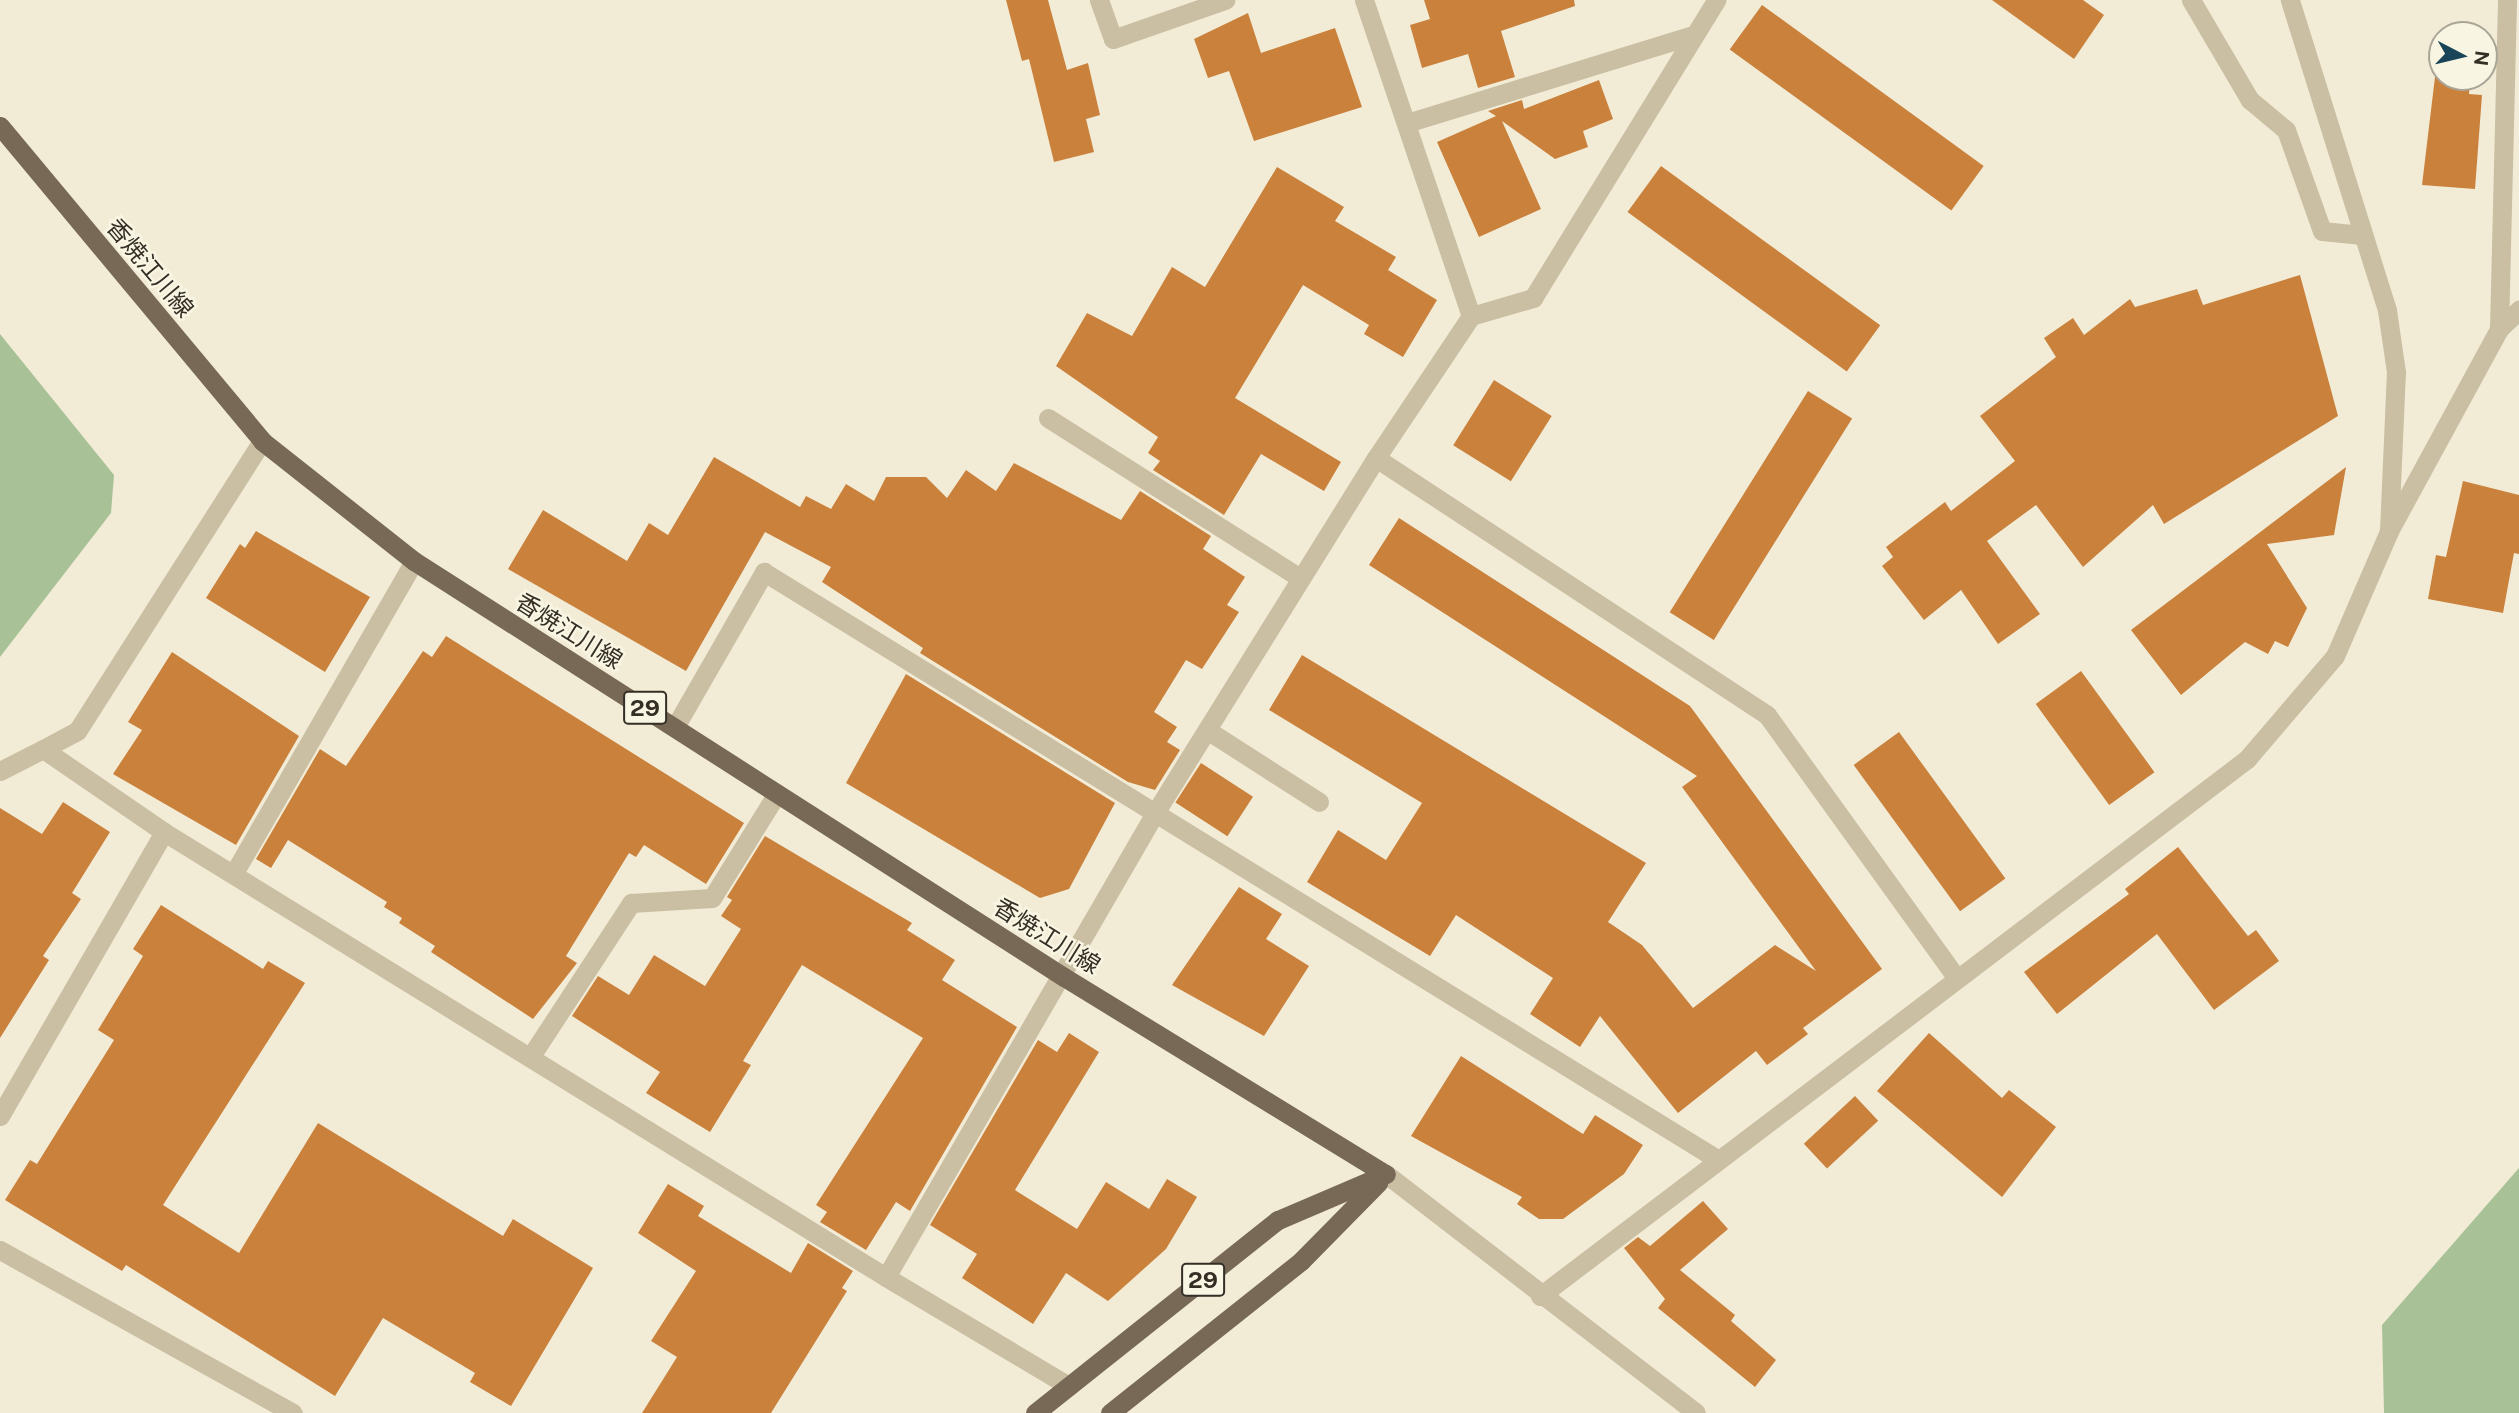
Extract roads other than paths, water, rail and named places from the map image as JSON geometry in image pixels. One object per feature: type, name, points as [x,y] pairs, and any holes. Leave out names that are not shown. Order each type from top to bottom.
[{"type":"main road","name":"香焼江川線","points":[[0,126],[262,441],[414,561],[1065,977],[1386,1174]]},
{"type":"main road","name":"29","points":[[1035,1413],[1278,1220],[1386,1174]]},
{"type":"main road","name":"29","points":[[1110,1413],[1301,1261],[1386,1174]]},
{"type":"street","points":[[1099,0],[1114,38],[1225,0]]},
{"type":"street","points":[[1364,0],[1410,122],[1471,316]]},
{"type":"street","points":[[886,1276],[1065,977],[1155,813],[1376,458],[1471,316],[1533,298],[1692,35],[1716,0]]},
{"type":"street","points":[[2191,0],[2250,100],[2286,130],[2322,231],[2362,235]]},
{"type":"street","points":[[2290,0],[2387,310],[2396,372],[2389,531]]},
{"type":"street","points":[[2499,329],[2507,0]]},
{"type":"street","points":[[1410,122],[1692,35]]},
{"type":"street","points":[[1540,1296],[2266,741],[2335,656],[2389,531],[2499,329],[2519,310]]},
{"type":"street","points":[[1048,418],[1300,578]]},
{"type":"street","points":[[0,771],[77,732],[262,441]]},
{"type":"street","points":[[1376,458],[1767,715],[1956,977]]},
{"type":"street","points":[[234,873],[414,561]]},
{"type":"street","points":[[675,727],[764,572],[1717,1159]]},
{"type":"street","points":[[1206,730],[1319,802]]},
{"type":"street","points":[[43,749],[164,832],[1069,1386]]},
{"type":"street","points":[[531,1056],[631,903],[712,898],[777,793]]},
{"type":"street","points":[[0,1116],[164,832]]},
{"type":"street","points":[[1386,1174],[1540,1296],[1696,1413]]},
{"type":"street","points":[[0,1250],[293,1413]]}]
